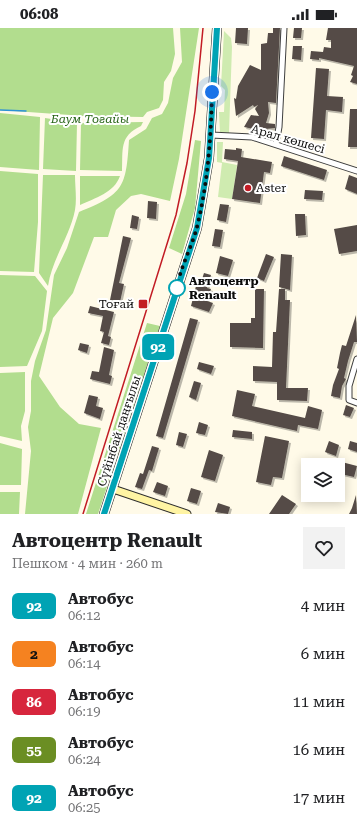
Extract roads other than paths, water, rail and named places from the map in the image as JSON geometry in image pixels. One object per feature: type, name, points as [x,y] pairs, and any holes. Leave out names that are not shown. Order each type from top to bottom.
[{"type":"main road","name":"Сүйінбай даңғылы","points":[[104,514],[197,228],[207,175],[211,135],[217,28]]},
{"type":"street","points":[[276,144],[279,128],[284,28]]},
{"type":"street","name":"Арал көшесі","points":[[211,135],[252,137],[357,171]]},
{"type":"street","points":[[357,358],[349,386],[349,400],[357,403]]},
{"type":"street","points":[[113,489],[187,514]]},
{"type":"waterway","points":[[0,110],[26,111]]},
{"type":"railway","points":[[83,514],[176,215],[187,163],[195,111],[203,28]]},
{"type":"place","name":"Aster","points":[[248,188]]},
{"type":"place","name":"Автоцентр Renault","points":[[177,288]]},
{"type":"place","name":"Тоғай","points":[[143,304]]},
{"type":"park label","name":"Баум Тоғайы","points":[[90,119]]}]
